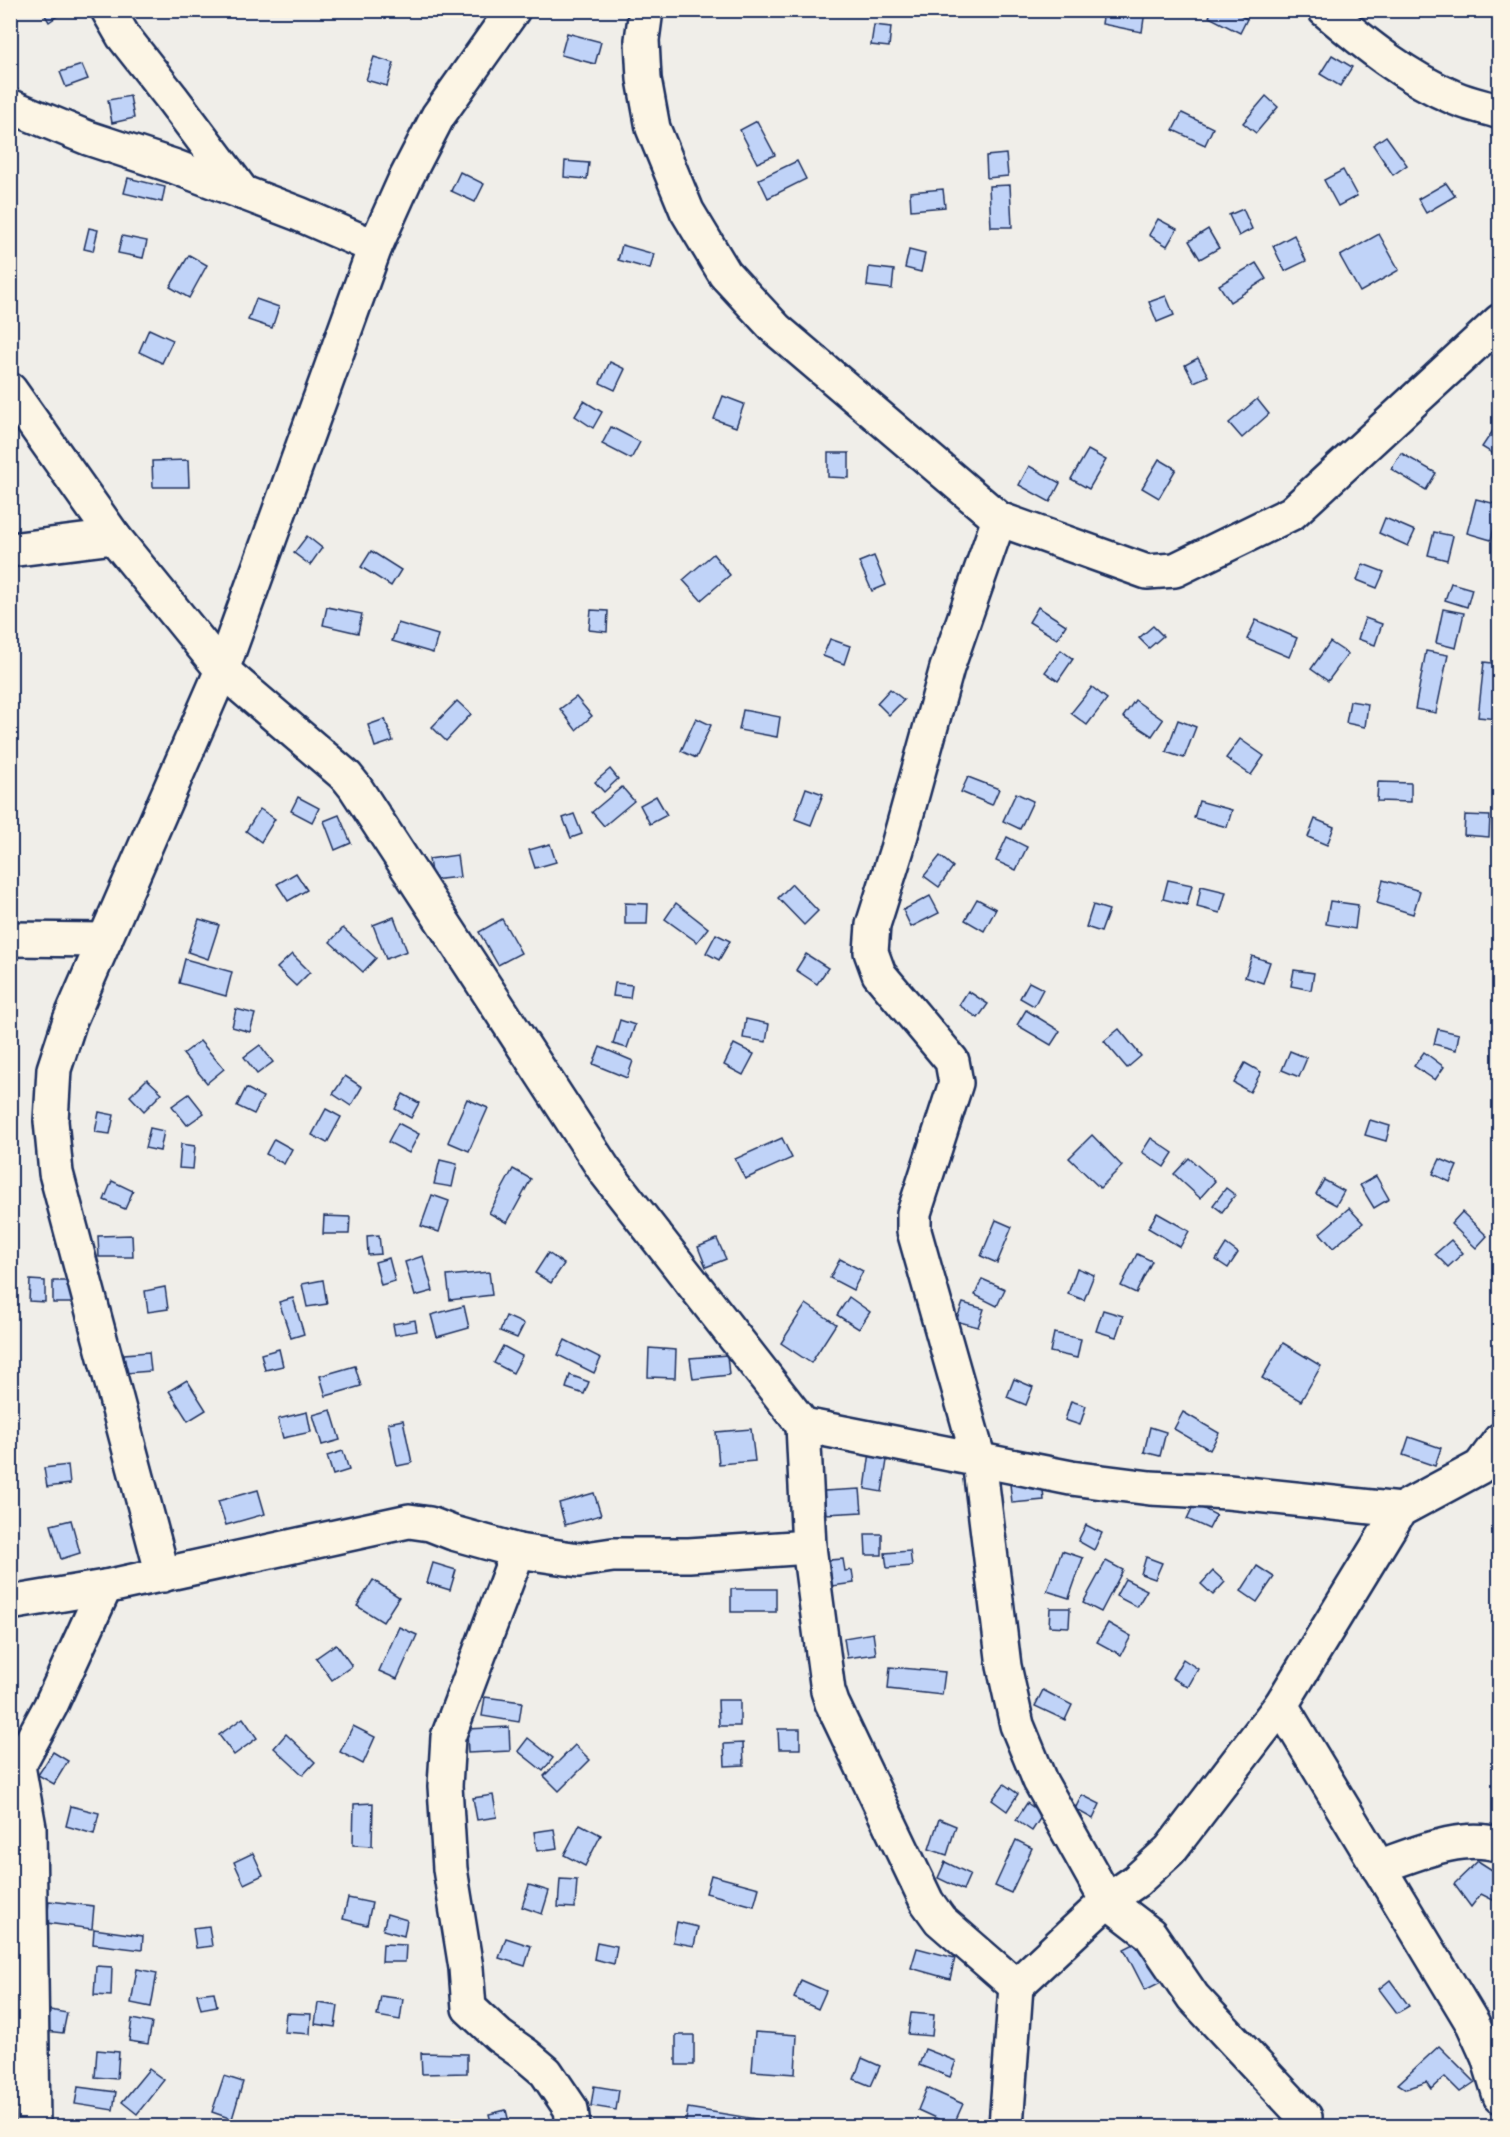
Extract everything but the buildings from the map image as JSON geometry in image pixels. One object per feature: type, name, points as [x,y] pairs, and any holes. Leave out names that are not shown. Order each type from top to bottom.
[{"type":"street","points":[[108,10],[123,36],[243,193]]},
{"type":"street","points":[[163,1575],[56,1173],[51,1121],[54,1069],[70,1020],[222,670],[375,247],[405,180],[438,116],[513,10]]},
{"type":"street","points":[[646,10],[642,40],[644,79],[653,128],[687,212],[725,274],[776,329],[999,519],[1147,572],[1175,570],[1292,513],[1500,321]]},
{"type":"street","points":[[1325,10],[1362,41],[1408,74],[1455,99],[1500,112]]},
{"type":"street","points":[[10,106],[88,138],[173,166],[299,214],[375,247]]},
{"type":"street","points":[[10,390],[114,537],[222,670],[347,777],[355,787],[605,1171],[803,1425],[809,1546],[828,1691],[832,1703],[927,1902],[940,1920],[1016,1986]]},
{"type":"street","points":[[999,519],[947,668],[897,849],[873,925],[871,952],[879,974],[952,1061],[956,1083],[914,1213],[914,1231],[979,1460],[1004,1666],[1017,1725],[1040,1781],[1107,1901],[1150,1934],[1193,1997],[1308,2123]]},
{"type":"street","points":[[10,550],[114,537]]},
{"type":"street","points":[[10,939],[105,940]]},
{"type":"street","points":[[803,1425],[1071,1478],[1150,1488],[1228,1492],[1400,1510],[1490,1474],[1500,1440]]},
{"type":"street","points":[[1006,2127],[1016,1986],[1107,1901],[1136,1881],[1170,1850],[1281,1705],[1400,1510]]},
{"type":"street","points":[[10,1603],[105,1587],[409,1521],[430,1524],[453,1533],[518,1551],[579,1560],[613,1555],[689,1555],[809,1546]]},
{"type":"street","points":[[518,1551],[448,1737],[445,1786],[450,1869],[466,1968],[469,2008],[546,2073],[571,2109],[573,2127]]},
{"type":"street","points":[[33,2127],[29,1827],[18,1766],[50,1707],[105,1587]]},
{"type":"street","points":[[1281,1705],[1473,2024],[1488,2057],[1500,2096]]},
{"type":"street","points":[[1378,1867],[1449,1844],[1487,1840],[1500,1845]]}]
